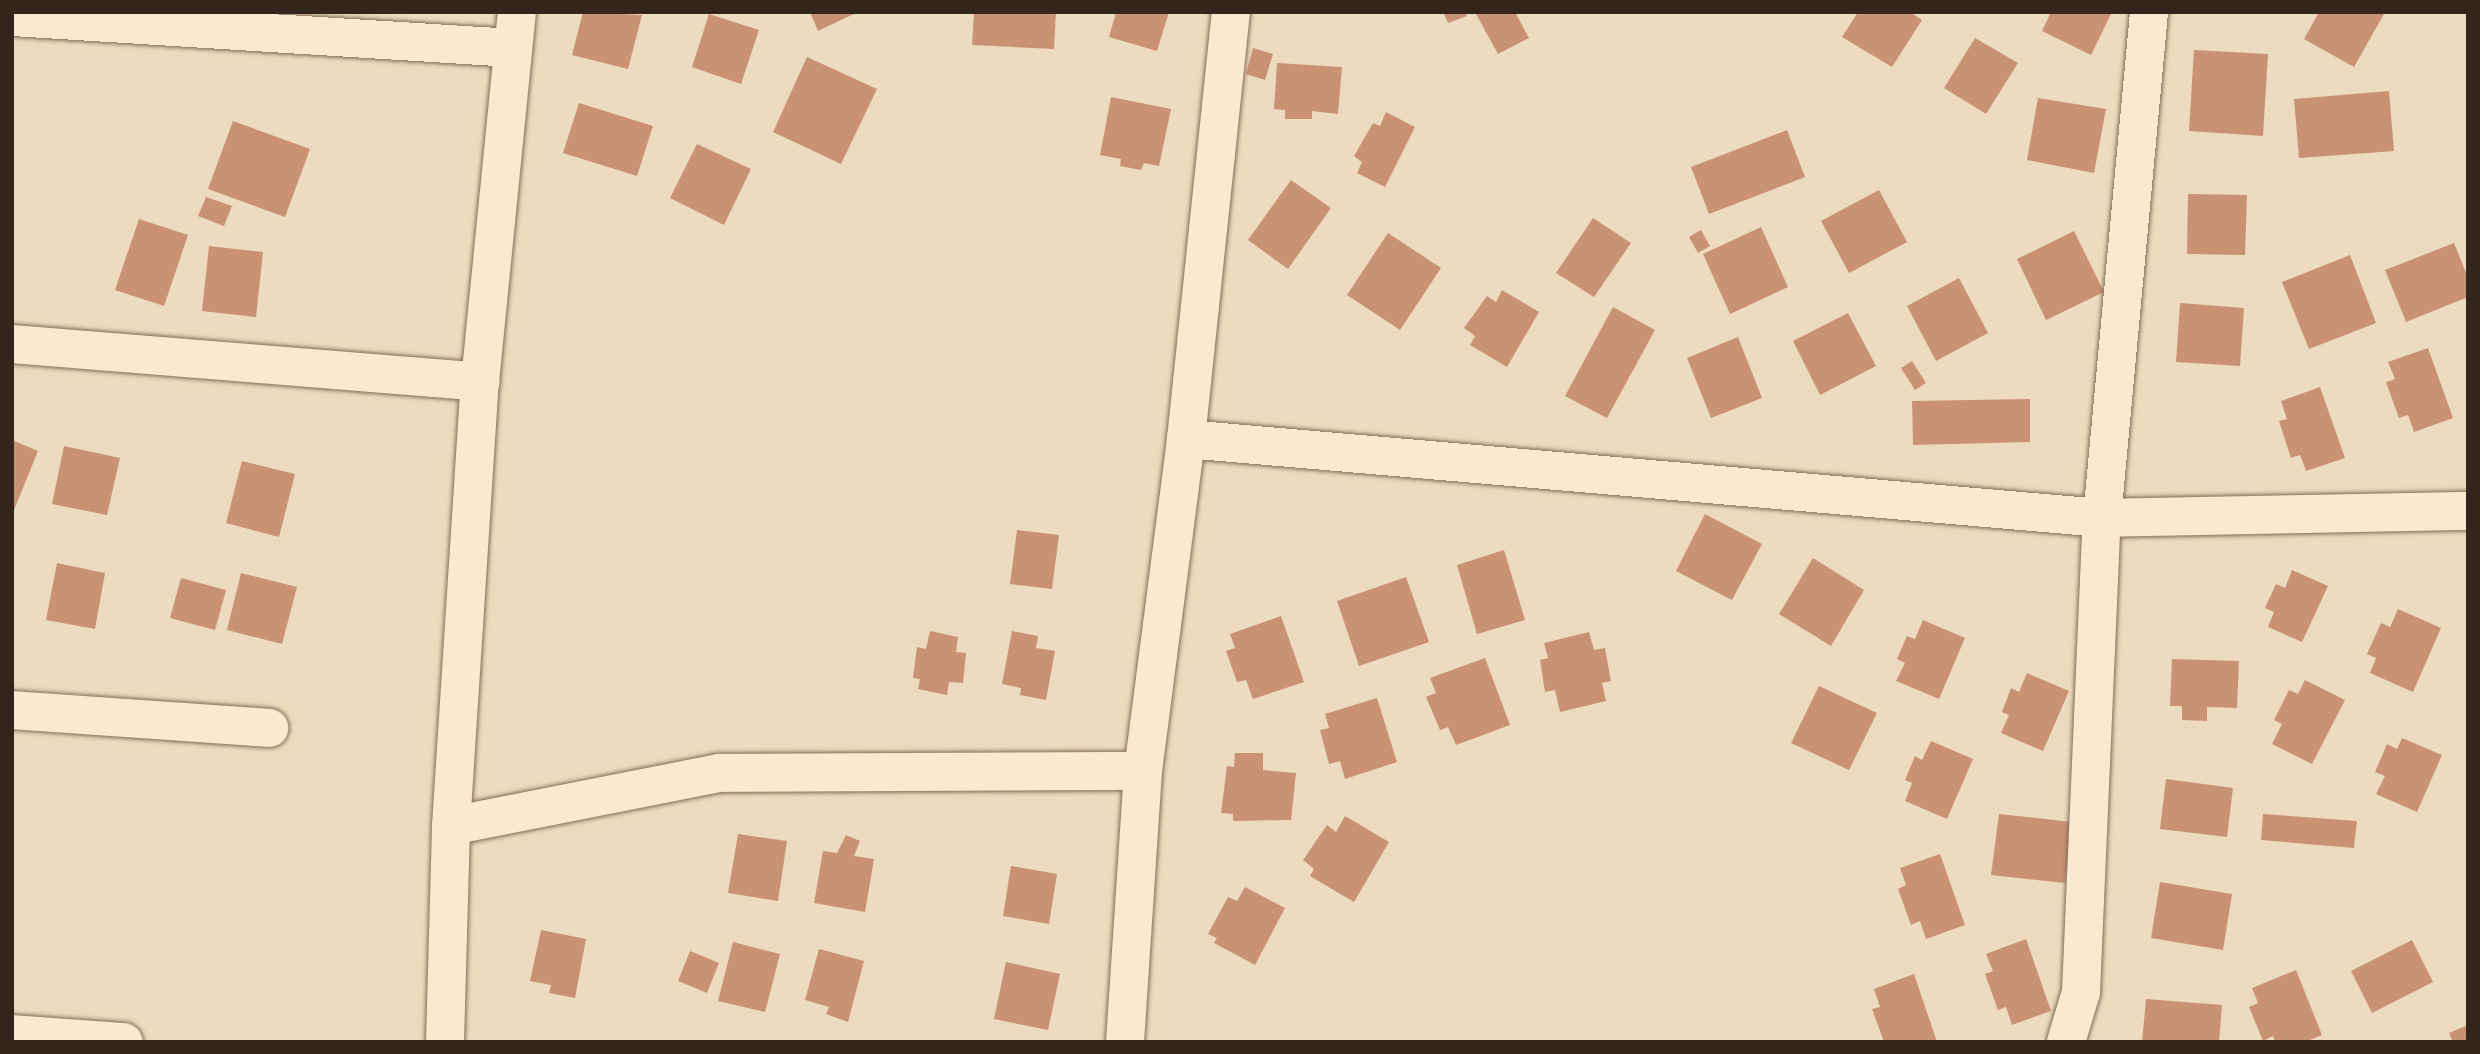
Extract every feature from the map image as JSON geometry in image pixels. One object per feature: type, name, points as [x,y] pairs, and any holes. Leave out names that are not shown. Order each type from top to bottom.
[{"type":"street","points":[[1125,1042],[1143,771],[1186,439],[1231,12]]},
{"type":"street","points":[[2066,1042],[2081,992],[2102,518],[2149,12]]},
{"type":"street","points":[[12,17],[515,30],[480,382],[451,826],[444,1042]]},
{"type":"street","points":[[12,344],[480,382]]},
{"type":"street","points":[[1186,439],[2102,518],[2468,511]]},
{"type":"street","points":[[12,710],[269,728]]},
{"type":"street","points":[[451,826],[719,773],[1143,771]]},
{"type":"street","points":[[12,1034],[124,1042]]},
{"type":"building","points":[[583,12],[642,15],[628,69],[572,55]]},
{"type":"building","points":[[810,12],[858,12],[818,31]]},
{"type":"building","points":[[974,12],[1056,12],[1054,49],[972,45]]},
{"type":"building","points":[[1116,12],[1169,12],[1157,51],[1109,37]]},
{"type":"building","points":[[1443,12],[1465,12],[1467,16],[1448,23]]},
{"type":"building","points":[[1475,12],[1515,12],[1529,38],[1498,54]]},
{"type":"building","points":[[1858,12],[1910,12],[1922,20],[1892,67],[1842,37]]},
{"type":"building","points":[[2051,12],[2112,12],[2091,55],[2042,31]]},
{"type":"building","points":[[2319,12],[2384,14],[2354,67],[2304,39]]},
{"type":"building","points":[[709,14],[759,30],[741,84],[692,67]]},
{"type":"building","points":[[1975,38],[2018,63],[1986,114],[1944,88]]},
{"type":"building","points":[[1253,48],[1273,54],[1265,80],[1246,74]]},
{"type":"building","points":[[2194,50],[2268,54],[2263,136],[2189,131]]},
{"type":"building","points":[[807,57],[877,89],[841,164],[773,132]]},
{"type":"building","points":[[1277,63],[1342,67],[1338,114],[1312,111],[1312,119],[1285,119],[1285,110],[1274,109]]},
{"type":"building","points":[[2389,91],[2394,151],[2299,158],[2294,99]]},
{"type":"building","points":[[1111,97],[1171,109],[1159,166],[1144,163],[1141,170],[1120,166],[1121,159],[1100,155]]},
{"type":"building","points":[[2038,98],[2106,109],[2094,173],[2027,160]]},
{"type":"building","points":[[579,103],[653,126],[637,176],[563,153]]},
{"type":"building","points":[[1386,112],[1415,127],[1385,187],[1357,173],[1362,162],[1354,156],[1373,123],[1380,126]]},
{"type":"building","points":[[233,121],[310,149],[285,217],[208,189]]},
{"type":"building","points":[[1787,130],[1805,177],[1709,214],[1691,167]]},
{"type":"building","points":[[697,144],[751,169],[724,225],[670,198]]},
{"type":"building","points":[[1291,180],[1331,208],[1288,269],[1248,240]]},
{"type":"building","points":[[1879,190],[1907,242],[1849,273],[1821,221]]},
{"type":"building","points":[[2188,194],[2247,195],[2245,255],[2187,254]]},
{"type":"building","points":[[206,197],[232,206],[224,226],[198,216]]},
{"type":"building","points":[[1593,218],[1631,243],[1594,297],[1556,273]]},
{"type":"building","points":[[139,219],[188,235],[164,306],[115,290]]},
{"type":"building","points":[[1761,227],[1788,287],[1730,314],[1703,254]]},
{"type":"building","points":[[1701,230],[1710,246],[1698,253],[1689,237]]},
{"type":"building","points":[[2074,231],[2104,292],[2046,320],[2017,259]]},
{"type":"building","points":[[1388,233],[1441,268],[1400,330],[1347,295]]},
{"type":"building","points":[[2454,243],[2468,278],[2468,297],[2406,322],[2385,270]]},
{"type":"building","points":[[209,246],[263,252],[256,317],[202,311]]},
{"type":"building","points":[[2350,255],[2376,323],[2309,349],[2282,282]]},
{"type":"building","points":[[1959,278],[1988,333],[1936,361],[1907,306]]},
{"type":"building","points":[[1502,290],[1539,312],[1507,367],[1470,345],[1475,336],[1464,328],[1487,296],[1496,302]]},
{"type":"building","points":[[2180,303],[2244,308],[2240,366],[2176,362]]},
{"type":"building","points":[[1613,307],[1655,330],[1607,418],[1565,396]]},
{"type":"building","points":[[1848,313],[1876,366],[1820,395],[1793,341]]},
{"type":"building","points":[[1738,337],[1762,398],[1711,418],[1687,358]]},
{"type":"building","points":[[2428,348],[2453,418],[2414,432],[2408,415],[2399,418],[2386,382],[2395,379],[2388,362]]},
{"type":"building","points":[[1912,361],[1926,383],[1915,390],[1901,368]]},
{"type":"building","points":[[2320,387],[2345,458],[2306,471],[2300,455],[2291,458],[2279,421],[2287,419],[2281,401]]},
{"type":"building","points":[[2030,399],[2030,442],[1913,445],[1912,401]]},
{"type":"building","points":[[12,440],[38,451],[12,515]]},
{"type":"building","points":[[64,446],[120,458],[107,515],[52,504]]},
{"type":"building","points":[[242,461],[295,474],[279,537],[226,523]]},
{"type":"building","points":[[1705,514],[1762,544],[1732,600],[1676,571]]},
{"type":"building","points":[[1017,530],[1059,535],[1052,589],[1010,584]]},
{"type":"building","points":[[1504,550],[1525,620],[1477,634],[1457,565]]},
{"type":"building","points":[[1813,558],[1864,590],[1831,646],[1779,614]]},
{"type":"building","points":[[57,563],[105,573],[95,629],[46,620]]},
{"type":"building","points":[[2292,570],[2328,586],[2302,642],[2268,627],[2274,612],[2265,608],[2276,584],[2285,588]]},
{"type":"building","points":[[241,573],[297,587],[282,644],[227,630]]},
{"type":"building","points":[[1406,577],[1429,642],[1359,666],[1337,601]]},
{"type":"building","points":[[181,578],[226,590],[215,630],[170,618]]},
{"type":"building","points":[[2398,609],[2441,628],[2413,692],[2370,673],[2376,658],[2367,654],[2381,623],[2390,627]]},
{"type":"building","points":[[1281,616],[1304,682],[1253,699],[1246,680],[1237,682],[1226,651],[1235,648],[1230,634]]},
{"type":"building","points":[[1923,620],[1965,638],[1939,699],[1896,681],[1905,663],[1897,659],[1907,636],[1915,639]]},
{"type":"building","points":[[930,631],[958,637],[956,652],[966,653],[963,683],[949,682],[947,695],[918,689],[920,679],[913,678],[917,647],[926,649]]},
{"type":"building","points":[[1012,631],[1038,636],[1036,648],[1055,651],[1046,700],[1020,695],[1021,688],[1002,684]]},
{"type":"building","points":[[1589,632],[1594,650],[1605,648],[1611,681],[1602,683],[1606,701],[1560,712],[1555,690],[1545,692],[1540,660],[1548,658],[1544,643]]},
{"type":"building","points":[[1485,658],[1510,725],[1456,745],[1448,727],[1440,730],[1426,697],[1436,693],[1430,678]]},
{"type":"building","points":[[2172,659],[2239,661],[2237,708],[2207,707],[2207,721],[2182,720],[2182,706],[2170,706]]},
{"type":"building","points":[[2027,673],[2069,691],[2043,751],[2001,733],[2009,715],[2002,712],[2011,688],[2019,692]]},
{"type":"building","points":[[2305,680],[2345,700],[2312,764],[2272,744],[2282,724],[2274,720],[2289,690],[2298,694]]},
{"type":"building","points":[[1819,686],[1877,713],[1849,770],[1791,743]]},
{"type":"building","points":[[1377,698],[1397,762],[1345,779],[1340,761],[1329,764],[1320,730],[1329,728],[1325,714]]},
{"type":"building","points":[[2402,738],[2442,755],[2417,812],[2376,794],[2385,776],[2375,772],[2387,744],[2397,749]]},
{"type":"building","points":[[1931,741],[1973,759],[1947,819],[1905,801],[1912,783],[1905,780],[1915,756],[1922,760]]},
{"type":"building","points":[[1235,753],[1263,753],[1263,770],[1296,773],[1291,820],[1233,821],[1233,814],[1221,813],[1227,766],[1234,767]]},
{"type":"building","points":[[2166,779],[2233,788],[2227,837],[2160,829]]},
{"type":"building","points":[[1999,814],[2072,822],[2065,883],[1991,875]]},
{"type":"building","points":[[2263,814],[2357,821],[2354,848],[2261,840]]},
{"type":"building","points":[[1345,816],[1389,842],[1354,902],[1310,876],[1314,869],[1303,860],[1327,825],[1336,832]]},
{"type":"building","points":[[738,834],[787,841],[778,901],[728,893]]},
{"type":"building","points":[[846,835],[860,841],[854,856],[874,859],[865,912],[814,903],[823,851],[837,853]]},
{"type":"building","points":[[1940,854],[1965,925],[1926,939],[1920,921],[1911,925],[1898,889],[1906,885],[1900,868]]},
{"type":"building","points":[[1011,866],[1057,874],[1049,924],[1003,916]]},
{"type":"building","points":[[2160,882],[2232,894],[2223,950],[2151,938]]},
{"type":"building","points":[[1245,887],[1285,908],[1255,965],[1214,943],[1217,938],[1208,934],[1228,897],[1237,901]]},
{"type":"building","points":[[541,930],[586,939],[575,998],[549,993],[551,985],[530,981]]},
{"type":"building","points":[[2026,939],[2051,1011],[2012,1025],[2006,1007],[1998,1010],[1985,974],[1993,971],[1986,954]]},
{"type":"building","points":[[2412,940],[2433,982],[2372,1013],[2351,971]]},
{"type":"building","points":[[733,942],[780,954],[765,1012],[718,1001]]},
{"type":"building","points":[[819,949],[864,961],[848,1022],[826,1014],[829,1007],[805,1000]]},
{"type":"building","points":[[690,951],[719,963],[707,993],[678,981]]},
{"type":"building","points":[[1006,962],[1060,974],[1048,1030],[994,1019]]},
{"type":"building","points":[[2296,970],[2322,1035],[2305,1042],[2275,1042],[2273,1036],[2263,1041],[2249,1007],[2258,1003],[2252,988]]},
{"type":"building","points":[[1914,974],[1937,1042],[1884,1042],[1872,1009],[1880,1007],[1874,989]]},
{"type":"building","points":[[2146,999],[2222,1005],[2219,1042],[2142,1042]]},
{"type":"building","points":[[2468,1025],[2468,1042],[2453,1042],[2449,1033]]}]
